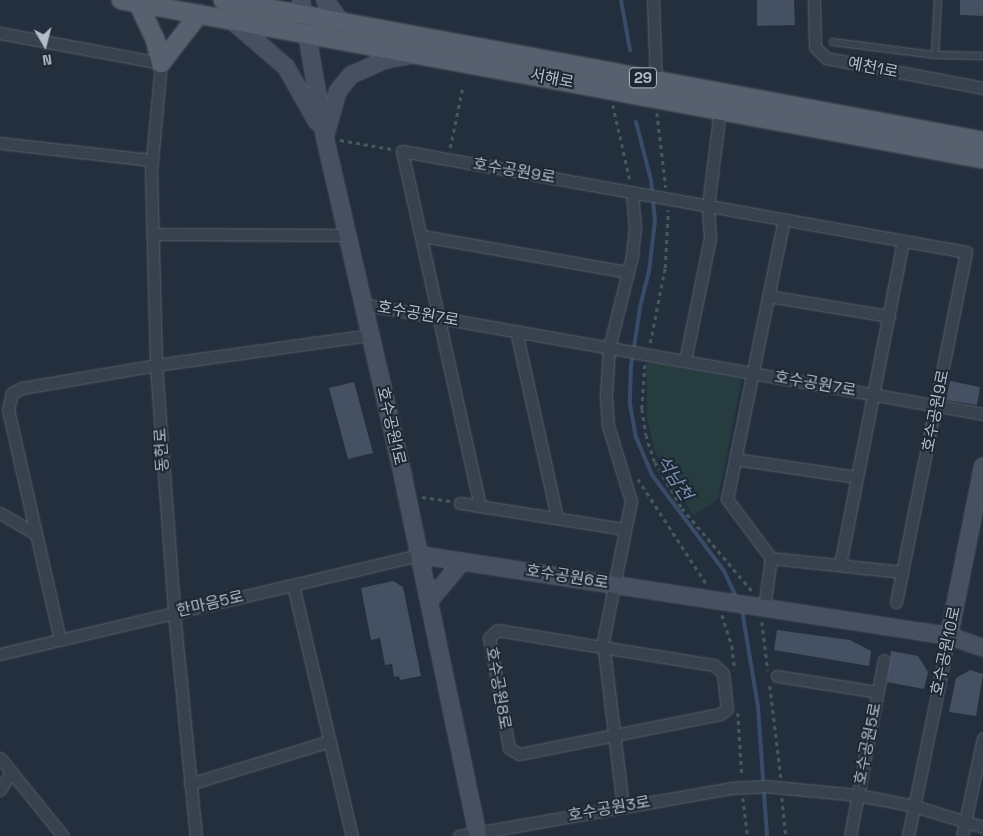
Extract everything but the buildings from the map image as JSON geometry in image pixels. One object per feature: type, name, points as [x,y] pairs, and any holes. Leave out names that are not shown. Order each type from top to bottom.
[{"type":"main road","points":[[227,1],[248,0]]},
{"type":"main road","points":[[325,0],[342,23]]},
{"type":"main road","name":"서해로","points":[[227,1],[342,23],[656,89],[720,110],[983,159]]},
{"type":"main road","points":[[130,2],[154,39],[161,63]]},
{"type":"main road","name":"서해로","points":[[130,2],[230,19],[304,16],[424,55],[656,89],[983,142]]},
{"type":"main road","points":[[161,63],[199,14]]},
{"type":"main road","name":"호수공원1로","points":[[304,16],[325,138],[407,495],[477,834]]},
{"type":"main road","points":[[230,19],[286,67],[325,138]]},
{"type":"main road","points":[[325,138],[338,91],[350,75],[385,60],[424,55]]},
{"type":"main road","name":"호수공원10로","points":[[949,636],[983,466]]},
{"type":"main road","name":"호수공원6로","points":[[419,555],[764,607]]},
{"type":"main road","points":[[429,601],[463,561]]},
{"type":"main road","points":[[764,607],[949,636],[983,648]]},
{"type":"street","points":[[653,0],[656,89]]},
{"type":"street","name":"예천1로","points":[[814,0],[815,47],[826,58],[983,88]]},
{"type":"street","points":[[0,34],[161,63]]},
{"type":"street","name":"동헌로","points":[[161,63],[152,160],[156,365],[174,613],[196,836]]},
{"type":"street","points":[[685,361],[706,272],[710,238],[708,206],[720,110]]},
{"type":"street","points":[[0,143],[152,160]]},
{"type":"street","points":[[402,151],[423,236],[480,506]]},
{"type":"street","name":"호수공원9로","points":[[402,151],[966,252],[937,405],[896,602]]},
{"type":"street","points":[[623,807],[604,647],[612,584],[631,501],[608,426],[606,395],[635,228],[632,193]]},
{"type":"street","points":[[764,607],[771,558],[727,499],[751,372],[784,220]]},
{"type":"street","points":[[153,234],[347,235]]},
{"type":"street","points":[[423,236],[627,272]]},
{"type":"street","points":[[840,565],[903,241]]},
{"type":"street","points":[[768,296],[888,316]]},
{"type":"street","name":"호수공원7로","points":[[362,304],[983,414]]},
{"type":"street","points":[[516,331],[557,518]]},
{"type":"street","points":[[60,640],[8,410],[12,393],[22,388],[156,365],[369,334]]},
{"type":"street","points":[[735,458],[857,478]]},
{"type":"street","points":[[460,503],[624,529]]},
{"type":"street","points":[[0,513],[36,534]]},
{"type":"street","name":"한마음5로","points":[[0,654],[419,555]]},
{"type":"street","points":[[771,558],[902,572]]},
{"type":"street","points":[[293,585],[352,836]]},
{"type":"street","name":"호수공원8로","points":[[497,630],[714,665],[723,673],[727,709],[720,714],[614,735],[519,754],[509,748],[489,638],[497,630]]},
{"type":"street","name":"호수공원10로","points":[[908,836],[949,636]]},
{"type":"street","points":[[878,692],[884,660]]},
{"type":"street","name":"호수공원5로","points":[[777,676],[878,692],[850,836]]},
{"type":"street","points":[[962,836],[983,738]]},
{"type":"street","points":[[190,784],[330,741]]},
{"type":"street","points":[[0,758],[63,836]]},
{"type":"street","points":[[0,790],[11,772]]},
{"type":"street","name":"호수공원3로","points":[[460,836],[742,788],[782,788]]},
{"type":"street","points":[[782,788],[858,795],[914,806],[983,827]]},
{"type":"lane","points":[[935,55],[938,0]]},
{"type":"lane","points":[[833,42],[935,55],[983,56]]},
{"type":"path","points":[[448,160],[463,85]]},
{"type":"path","points":[[656,89],[668,199],[665,268],[647,354],[642,409],[646,435],[655,462],[682,508],[764,607],[763,645],[782,788],[786,836]]},
{"type":"path","points":[[325,138],[402,151]]},
{"type":"path","points":[[635,472],[656,511],[715,600]]},
{"type":"path","points":[[407,495],[460,503]]},
{"type":"path","points":[[742,788],[748,836]]},
{"type":"green space","points":[[646,361],[742,379],[718,499],[693,516],[655,452],[647,419]]},
{"type":"waterway","name":"석남천","points":[[621,0],[630,50]]},
{"type":"waterway","name":"석남천","points":[[636,122],[651,180],[655,221],[649,271],[640,308],[631,366],[630,404],[636,437],[652,475],[724,571],[737,599]]},
{"type":"waterway","name":"석남천","points":[[742,610],[758,707],[767,836]]}]
